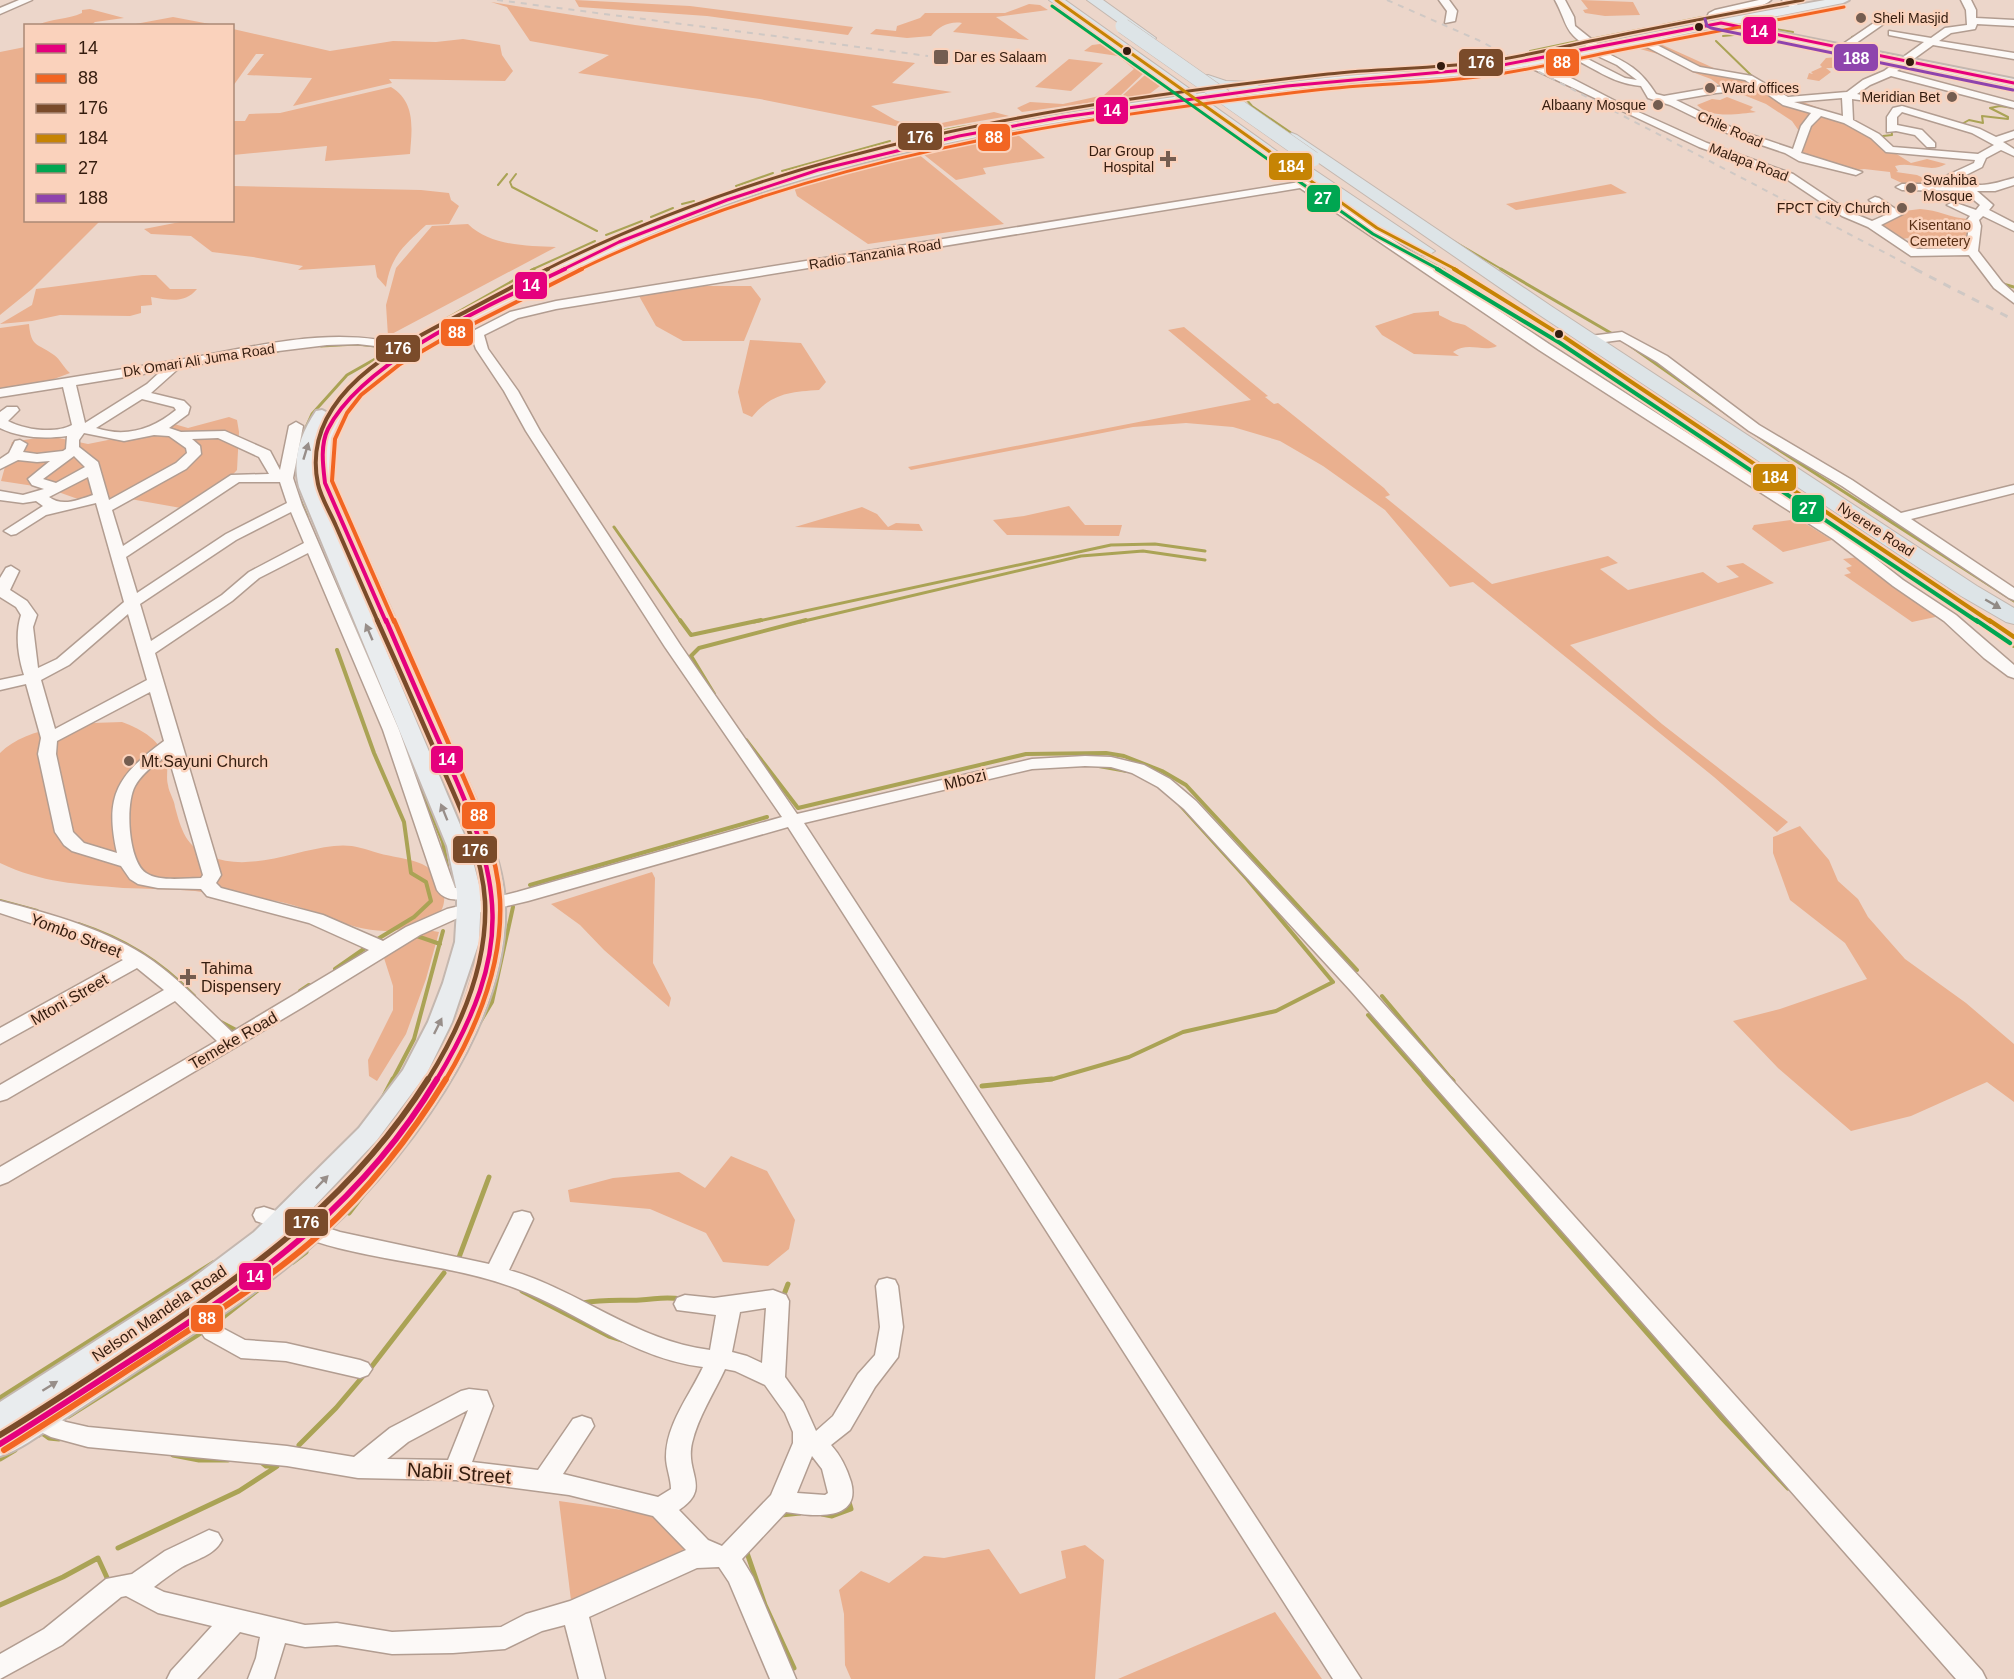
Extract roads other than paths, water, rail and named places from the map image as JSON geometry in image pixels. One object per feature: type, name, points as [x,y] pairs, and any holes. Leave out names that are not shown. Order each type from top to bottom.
[{"type":"highway","points":[[1056,0],[1210,109],[1307,184],[1377,228],[1465,266]]},
{"type":"highway","points":[[1065,0],[1386,227],[1465,266]]},
{"type":"highway","points":[[1086,0],[1465,266]]},
{"type":"highway","points":[[1094,0],[1253,110],[1465,266]]},
{"type":"highway","points":[[1166,100],[1175,90],[1169,79]]},
{"type":"highway","points":[[1208,79],[1224,85],[1255,88]]},
{"type":"highway","points":[[1253,110],[1240,98],[1255,88]]},
{"type":"highway","points":[[1166,100],[1210,109]]},
{"type":"highway","name":"Nyerere Road","points":[[1465,266],[1590,340],[1969,591],[2014,617]]},
{"type":"highway","name":"Nyerere Road","points":[[1465,266],[1697,425],[2014,637]]},
{"type":"main road","name":"Nelson Mandela Road","points":[[0,1444],[40,1420],[217,1302],[310,1232],[364,1176],[438,1080],[469,1022],[484,979],[477,901],[458,846],[308,487],[303,469],[303,456],[330,400],[353,378],[576,253],[660,217],[764,180],[829,161],[1019,119],[1350,74],[1480,65],[1631,41],[1789,3],[1820,0]]},
{"type":"main road","name":"Nelson Mandela Road","points":[[1255,88],[1472,70],[1569,53],[1720,20],[1753,17],[1842,0]]},
{"type":"main road","points":[[1753,17],[1752,23],[1761,28]]},
{"type":"main road","points":[[1720,20],[1907,60]]},
{"type":"main road","points":[[1720,20],[2014,81]]},
{"type":"main road","name":"Nelson Mandela Road","points":[[0,1417],[199,1288],[368,1134],[414,1073],[440,1022],[455,982],[477,901],[490,881],[465,800],[325,483],[322,461],[327,431],[342,408],[367,380],[403,349],[442,332],[619,242],[766,186],[838,165],[959,136],[1166,100]]},
{"type":"street","points":[[0,11],[27,0]]},
{"type":"street","points":[[1444,0],[1452,11],[1450,15],[1452,19],[1448,21]]},
{"type":"street","name":"Chile Road","points":[[1560,0],[1569,17],[1570,27],[1581,39],[1629,69],[1647,84],[1649,94],[1666,99],[1733,132],[1797,153],[1803,159],[1856,172]]},
{"type":"street","points":[[1720,20],[1716,13],[1766,0]]},
{"type":"street","points":[[1848,121],[1847,98],[1858,87],[1890,73],[1889,71],[1948,30],[1972,27],[1973,21],[1966,0]]},
{"type":"street","points":[[1846,46],[1890,16]]},
{"type":"street","points":[[1973,21],[2014,23]]},
{"type":"street","points":[[1892,33],[1928,43],[2014,56]]},
{"type":"street","points":[[1631,41],[1650,45],[1697,69],[1711,73],[1742,76],[1786,100],[1849,95],[1871,99]]},
{"type":"street","points":[[2000,53],[2009,45]]},
{"type":"street","points":[[1569,53],[1588,61],[1622,81],[1647,84]]},
{"type":"street","name":"Malapa Road","points":[[1523,62],[1563,78],[1621,108],[1703,145],[1790,176],[1846,214],[1872,225],[1917,253],[1972,251]]},
{"type":"street","points":[[1890,73],[2014,105]]},
{"type":"street","name":"Chile Road","points":[[1666,99],[1716,90],[1761,86]]},
{"type":"street","points":[[1621,108],[1666,99]]},
{"type":"street","points":[[1786,100],[1784,100],[1787,103],[1848,121],[1875,136],[1890,150],[1980,157],[2014,134]]},
{"type":"street","points":[[1931,145],[1918,132],[1891,128],[1892,117],[1898,110],[1902,109],[1976,130],[2014,153]]},
{"type":"street","points":[[1797,153],[1801,147],[1806,123],[1819,113]]},
{"type":"street","points":[[1980,157],[1980,164],[1952,177],[1987,205],[1972,220],[1975,226],[1972,251],[1998,285],[2014,299]]},
{"type":"street","points":[[1902,187],[1995,188],[2014,181]]},
{"type":"street","points":[[1307,184],[1544,347],[1838,536],[1950,618],[1990,655],[2014,672]]},
{"type":"street","name":"Radio Tanzania Road","points":[[477,334],[514,315],[556,305],[1307,184]]},
{"type":"street","points":[[1872,225],[1897,214],[1875,200]]},
{"type":"street","points":[[1953,205],[1981,213],[2014,228]]},
{"type":"street","points":[[1998,285],[2014,287]]},
{"type":"street","points":[[442,332],[477,334],[482,349],[511,391],[533,431],[660,628],[793,820],[1348,1679]]},
{"type":"street","points":[[1590,340],[1622,336],[1662,359],[1754,428],[1847,483],[2014,595]]},
{"type":"street","name":"Dk Omari Ali Juma Road","points":[[0,393],[333,340],[370,341],[403,349]]},
{"type":"street","points":[[57,488],[37,482],[35,478],[70,452],[72,440],[80,430],[140,395],[160,380],[174,365]]},
{"type":"street","points":[[68,381],[79,418],[80,430]]},
{"type":"street","points":[[12,410],[4,415],[0,423],[17,431],[48,434],[80,430],[108,436],[140,436],[154,431],[178,415],[183,407],[159,398],[140,395]]},
{"type":"street","points":[[282,478],[296,426]]},
{"type":"street","points":[[17,431],[17,452]]},
{"type":"street","points":[[11,531],[41,512],[55,507],[63,508],[127,498],[189,460],[194,454],[193,446],[172,432],[154,431]]},
{"type":"street","points":[[177,436],[209,434],[230,437],[265,454],[270,466],[282,478],[392,730],[446,890],[450,894],[477,901]]},
{"type":"street","points":[[0,448],[37,458],[70,452],[88,458],[119,555],[131,604],[212,875],[206,884]]},
{"type":"street","points":[[0,465],[17,452]]},
{"type":"street","points":[[0,495],[17,499],[39,495],[92,469]]},
{"type":"street","points":[[119,555],[236,478],[282,478]]},
{"type":"street","points":[[1897,518],[2014,489]]},
{"type":"street","points":[[39,495],[55,507]]},
{"type":"street","points":[[0,685],[32,678],[63,662],[107,622],[131,604],[243,529],[274,512],[295,505]]},
{"type":"street","points":[[145,652],[226,598],[254,575],[312,545]]},
{"type":"street","points":[[11,571],[2,591],[27,609],[29,615],[25,627],[32,678],[49,738],[47,754],[64,832],[78,847],[128,862]]},
{"type":"street","points":[[49,738],[154,683]]},
{"type":"street","points":[[173,743],[135,772],[122,795],[119,824],[130,868],[145,880],[206,884],[214,892],[316,919],[384,949]]},
{"type":"street","name":"Mbozi","points":[[477,901],[793,820],[1032,764],[1085,760],[1111,762],[1138,769],[1164,783],[1190,805],[1358,987],[1973,1679]]},
{"type":"street","name":"Temeke Road","points":[[0,1178],[229,1041],[296,1004],[384,949],[424,926],[477,901]]},
{"type":"street","points":[[0,924],[9,910]]},
{"type":"street","name":"Yombo Street","points":[[9,910],[94,938],[137,960],[177,991],[229,1041]]},
{"type":"street","name":"Mtoni Street","points":[[0,1038],[137,960]]},
{"type":"street","points":[[0,1094],[177,991]]},
{"type":"street","points":[[274,1218],[310,1232],[367,1247],[456,1263],[493,1273],[540,1289],[639,1340],[687,1356],[739,1362],[773,1379],[795,1409],[809,1443],[827,1456],[834,1467],[842,1495],[838,1502],[830,1506],[781,1501]]},
{"type":"street","points":[[493,1273],[499,1268],[522,1219]]},
{"type":"street","points":[[129,1586],[158,1602],[305,1636],[337,1634],[392,1643],[471,1641],[505,1638],[535,1622],[574,1611],[693,1558],[720,1556],[781,1501],[809,1443],[829,1436],[862,1392],[869,1378],[883,1365],[891,1330],[887,1286]]},
{"type":"street","points":[[685,1304],[703,1307],[773,1298],[778,1301],[773,1379]]},
{"type":"street","points":[[661,1508],[683,1494],[685,1486],[679,1467],[678,1453],[693,1411],[718,1358],[727,1329],[729,1305]]},
{"type":"street","points":[[213,1332],[241,1349],[286,1352],[360,1369]]},
{"type":"street","points":[[358,1468],[399,1435],[468,1398],[479,1398],[481,1406],[456,1470]]},
{"type":"street","name":"Nabii Street","points":[[40,1420],[60,1430],[88,1437],[287,1456],[358,1468],[456,1470],[544,1482],[630,1498],[661,1508],[699,1547],[720,1556],[740,1577],[783,1679]]},
{"type":"street","points":[[544,1482],[582,1426]]},
{"type":"street","points":[[0,1667],[53,1636],[115,1587],[129,1586],[142,1581],[174,1559],[189,1553],[209,1540]]},
{"type":"street","points":[[574,1611],[592,1679]]},
{"type":"street","points":[[180,1679],[235,1619]]},
{"type":"street","points":[[261,1679],[269,1658],[274,1630]]},
{"type":"waterway","points":[[1879,20],[1881,18],[1879,17],[1884,14],[1882,12],[1885,12]]},
{"type":"waterway","points":[[1662,25],[1702,17]]},
{"type":"waterway","points":[[1764,27],[1793,32]]},
{"type":"waterway","points":[[1590,39],[1647,28]]},
{"type":"waterway","points":[[1723,36],[1744,34]]},
{"type":"waterway","points":[[1852,37],[1862,34]]},
{"type":"waterway","points":[[1530,51],[1582,40]]},
{"type":"waterway","points":[[1716,41],[1754,78]]},
{"type":"waterway","points":[[1252,84],[1372,71],[1467,65]]},
{"type":"waterway","points":[[898,139],[960,127],[1160,97],[1169,94],[1173,89],[1170,86]]},
{"type":"waterway","points":[[1254,93],[1245,98],[1252,106],[1296,136]]},
{"type":"waterway","points":[[1960,125],[1969,120],[1983,123],[1982,116],[2008,119],[1990,108],[2000,106],[2013,108],[2008,106]]},
{"type":"waterway","points":[[1883,136],[1892,135],[1891,127]]},
{"type":"waterway","points":[[782,171],[890,141]]},
{"type":"waterway","points":[[906,157],[930,149]]},
{"type":"waterway","points":[[736,186],[773,173]]},
{"type":"waterway","points":[[498,185],[507,174]]},
{"type":"waterway","points":[[516,174],[510,182],[512,187],[597,231]]},
{"type":"waterway","points":[[682,204],[694,201]]},
{"type":"waterway","points":[[651,217],[673,208]]},
{"type":"waterway","points":[[606,235],[642,221]]},
{"type":"waterway","points":[[1452,240],[1503,270]]},
{"type":"waterway","points":[[531,270],[595,241]]},
{"type":"waterway","points":[[1407,250],[1445,270]]},
{"type":"waterway","points":[[299,443],[312,414],[347,375],[534,269]]},
{"type":"waterway","points":[[1442,269],[1833,522],[1976,622]]},
{"type":"waterway","points":[[1501,269],[1616,336]]},
{"type":"waterway","points":[[2003,284],[2014,287]]},
{"type":"waterway","points":[[1625,342],[1768,443],[2014,601]]},
{"type":"waterway","points":[[321,346],[356,344],[376,346]]},
{"type":"waterway","points":[[246,356],[278,351]]},
{"type":"waterway","points":[[298,495],[307,516]]},
{"type":"waterway","points":[[614,527],[681,622]]},
{"type":"waterway","points":[[754,622],[1111,545],[1155,544],[1205,551]]},
{"type":"waterway","points":[[800,622],[1081,556],[1143,551],[1205,560]]},
{"type":"waterway","points":[[350,617],[352,622]]},
{"type":"waterway","points":[[351,620],[377,675]]},
{"type":"waterway","points":[[680,620],[691,635],[761,620]]},
{"type":"waterway","points":[[714,694],[691,656],[699,648],[806,620]]},
{"type":"waterway","points":[[1974,620],[2014,646]]},
{"type":"waterway","points":[[337,650],[374,753],[404,822],[411,873],[426,882],[431,901],[414,917],[376,940]]},
{"type":"waterway","points":[[391,710],[443,842],[447,866]]},
{"type":"waterway","points":[[746,740],[798,808],[1026,754],[1106,753],[1124,756],[1162,771],[1186,785],[1357,970]]},
{"type":"waterway","points":[[1099,766],[1127,771]]},
{"type":"waterway","points":[[1037,1081],[1053,1079],[1129,1057],[1183,1032],[1276,1011],[1333,982],[1247,879],[1180,805]]},
{"type":"waterway","points":[[530,885],[767,817]]},
{"type":"waterway","points":[[0,901],[37,911]]},
{"type":"waterway","points":[[476,1029],[492,1002],[513,907]]},
{"type":"waterway","points":[[78,924],[140,952],[168,972],[194,996]]},
{"type":"waterway","points":[[440,944],[443,931]]},
{"type":"waterway","points":[[414,935],[440,944]]},
{"type":"waterway","points":[[392,1081],[414,1039],[440,944]]},
{"type":"waterway","points":[[335,969],[368,946]]},
{"type":"waterway","points":[[300,991],[309,985]]},
{"type":"waterway","points":[[1382,996],[1453,1081],[1451,1079]]},
{"type":"waterway","points":[[1368,1015],[1426,1081]]},
{"type":"waterway","points":[[219,1021],[238,1031]]},
{"type":"waterway","points":[[383,1098],[393,1079]]},
{"type":"waterway","points":[[982,1086],[1052,1079]]},
{"type":"waterway","points":[[1424,1079],[1722,1418],[1788,1488]]},
{"type":"waterway","points":[[458,1260],[489,1177]]},
{"type":"waterway","points":[[349,1213],[366,1191]]},
{"type":"waterway","points":[[293,1262],[306,1252]]},
{"type":"waterway","points":[[0,1398],[213,1263]]},
{"type":"waterway","points":[[369,1370],[444,1273]]},
{"type":"waterway","points":[[213,1325],[268,1282]]},
{"type":"waterway","points":[[783,1297],[788,1284]]},
{"type":"waterway","points":[[522,1291],[609,1336],[622,1340]]},
{"type":"waterway","points":[[583,1303],[682,1299]]},
{"type":"waterway","points":[[69,1416],[204,1331]]},
{"type":"waterway","points":[[299,1445],[336,1408],[364,1375]]},
{"type":"waterway","points":[[39,1435],[42,1433],[49,1438],[59,1439]]},
{"type":"waterway","points":[[0,1459],[15,1450]]},
{"type":"waterway","points":[[173,1455],[199,1460],[228,1460]]},
{"type":"waterway","points":[[261,1462],[266,1466],[277,1466]]},
{"type":"waterway","points":[[118,1548],[239,1491],[276,1467]]},
{"type":"waterway","points":[[822,1514],[832,1516],[851,1509],[848,1499]]},
{"type":"waterway","points":[[781,1515],[800,1513]]},
{"type":"waterway","points":[[746,1550],[765,1605],[794,1668]]},
{"type":"waterway","points":[[0,1605],[63,1577],[98,1558],[109,1582]]},
{"type":"railway","points":[[497,0],[928,56]]},
{"type":"railway","points":[[1387,0],[1478,40],[1918,270]]},
{"type":"railway","points":[[1915,269],[2014,320]]},
{"type":"place","name":"Sheli Masjid","points":[[1861,18]]},
{"type":"place","name":"Dar es Salaam","points":[[941,57]]},
{"type":"place","name":"Ward offices","points":[[1710,88]]},
{"type":"place","name":"Meridian Bet","points":[[1952,97]]},
{"type":"place","name":"Albaany Mosque","points":[[1658,105]]},
{"type":"place","name":"Dar Group Hospital","points":[[1168,159]]},
{"type":"place","name":"Swahiba Mosque","points":[[1911,188]]},
{"type":"place","name":"FPCT City Church","points":[[1902,208]]},
{"type":"place","name":"Mt.Sayuni Church","points":[[129,761]]},
{"type":"place","name":"Tahima Dispensery","points":[[188,977]]},
{"type":"park label","name":"Kisentano Cemetery","points":[[1940,234]]}]
